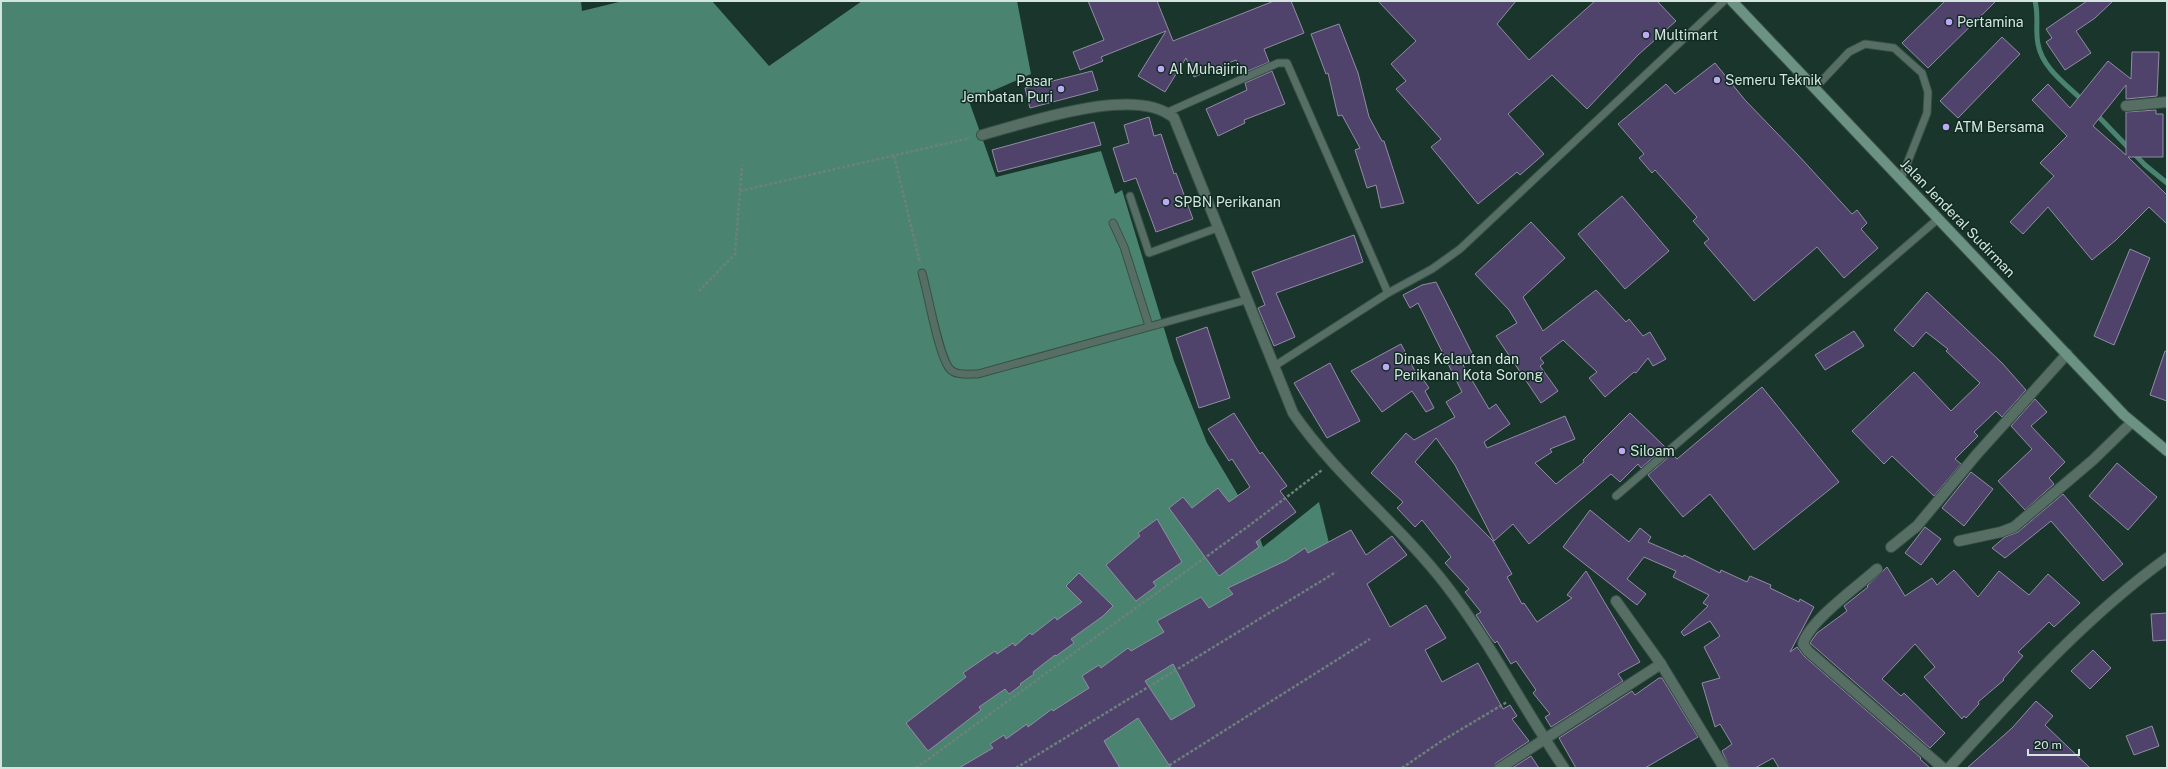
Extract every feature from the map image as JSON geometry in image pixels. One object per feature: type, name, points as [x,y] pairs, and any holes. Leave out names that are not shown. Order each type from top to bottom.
[{"type":"main road","name":"Jalan Jenderal Sudirman","points":[[1732,1],[2132,422],[2167,451]]},
{"type":"street","points":[[2126,106],[2167,102]]},
{"type":"street","points":[[982,135],[1091,107],[1110,104],[1137,104],[1168,112],[1177,124],[1217,228],[1293,413],[1310,438],[1404,535],[1446,585],[1519,695],[1545,741],[1564,768]]},
{"type":"street","points":[[1892,547],[1917,526],[1978,454],[2067,354]]},
{"type":"street","points":[[1959,541],[2001,532],[2014,527],[2093,460],[2132,422]]},
{"type":"street","points":[[1949,768],[2030,680],[2091,618],[2167,558]]},
{"type":"street","points":[[1877,569],[1824,615],[1805,635],[1803,644],[1808,651],[1943,768]]},
{"type":"street","points":[[1616,601],[1661,664],[1724,768]]},
{"type":"street","points":[[1500,768],[1545,741],[1661,664]]},
{"type":"lane","points":[[1273,367],[1388,293],[1432,269],[1460,249],[1724,1]]},
{"type":"lane","points":[[1815,88],[1849,52],[1864,44],[1894,48],[1922,74],[1928,92],[1927,113],[1901,179]]},
{"type":"lane","points":[[1168,112],[1278,62],[1286,63],[1388,293]]},
{"type":"lane","points":[[1130,196],[1149,253],[1217,228]]},
{"type":"lane","points":[[1616,496],[1939,218]]},
{"type":"lane","points":[[1113,223],[1124,247],[1149,326]]},
{"type":"lane","points":[[922,272],[943,353],[949,368],[959,374],[978,374],[1246,300]]},
{"type":"path","points":[[740,191],[982,135]]},
{"type":"path","points":[[894,156],[922,272]]},
{"type":"path","points":[[699,291],[736,254],[742,165]]},
{"type":"path","points":[[916,768],[1254,522],[1332,462]]},
{"type":"path","points":[[1016,768],[1336,572]]},
{"type":"path","points":[[1165,768],[1370,639]]},
{"type":"path","points":[[1402,768],[1440,742],[1519,695]]},
{"type":"shaded area","points":[[1,1],[581,1],[582,11],[623,1],[712,1],[769,66],[862,1],[1017,1],[1031,74],[969,101],[996,177],[1101,151],[1115,194],[1122,190],[1174,361],[1207,443],[1254,522],[1263,547],[1319,502],[1336,572],[1463,768],[1,768]]},
{"type":"building","points":[[1088,1],[1157,1],[1173,41],[1274,1],[1291,1],[1304,33],[1264,49],[1269,62],[1241,74],[1236,60],[1194,77],[1186,58],[1165,92],[1138,76],[1166,31],[1101,57],[1103,61],[1080,70],[1073,52],[1104,40]]},
{"type":"building","points":[[1378,1],[1516,1],[1497,24],[1529,60],[1595,1],[1657,1],[1676,21],[1638,55],[1587,109],[1552,75],[1508,114],[1544,154],[1520,175],[1517,172],[1478,204],[1431,147],[1441,139],[1396,89],[1406,81],[1391,64],[1416,41]]},
{"type":"building","name":"Pertamina","points":[[1945,1],[1996,1],[1928,68],[1902,43]]},
{"type":"building","points":[[2087,1],[2113,1],[2095,18],[2076,31],[2091,53],[2065,70],[2046,42],[2052,38],[2046,29]]},
{"type":"building","points":[[1339,24],[1358,73],[1369,117],[1382,141],[1384,141],[1404,203],[1381,208],[1376,185],[1367,188],[1355,150],[1360,148],[1342,115],[1338,116],[1328,73],[1326,74],[1311,34]]},
{"type":"building","points":[[2002,37],[2020,54],[1958,118],[1940,101]]},
{"type":"building","points":[[2132,52],[2159,52],[2157,96],[2126,99],[2126,85],[2093,126],[2126,155],[2126,112],[2156,110],[2156,114],[2163,114],[2163,157],[2128,157],[2167,195],[2167,224],[2149,207],[2116,240],[2092,260],[2048,207],[2023,234],[2010,222],[2054,176],[2040,163],[2067,136],[2032,100],[2048,84],[2070,108],[2108,61],[2131,79]]},
{"type":"building","points":[[1715,63],[1745,100],[1852,214],[1857,210],[1867,223],[1861,229],[1878,248],[1844,278],[1817,247],[1754,301],[1704,243],[1709,239],[1693,221],[1697,217],[1655,170],[1652,173],[1639,158],[1644,154],[1618,124],[1666,84],[1675,94]]},
{"type":"building","name":"Pasar Jembatan Puri","points":[[1092,71],[1098,90],[1030,108],[1025,88]]},
{"type":"building","points":[[1272,71],[1285,104],[1244,120],[1245,123],[1218,136],[1206,109],[1247,90],[1245,83]]},
{"type":"building","points":[[1149,117],[1154,136],[1161,134],[1174,174],[1176,173],[1193,219],[1156,232],[1136,178],[1124,182],[1113,148],[1129,143],[1124,125]]},
{"type":"building","points":[[1094,122],[1101,145],[998,172],[992,150]]},
{"type":"building","points":[[1622,196],[1669,251],[1625,289],[1578,234]]},
{"type":"building","points":[[1531,222],[1565,258],[1523,297],[1543,331],[1596,290],[1626,322],[1629,319],[1643,336],[1650,332],[1666,359],[1653,366],[1648,358],[1636,373],[1634,372],[1605,397],[1589,378],[1597,372],[1563,340],[1540,358],[1544,363],[1540,366],[1558,391],[1541,403],[1496,336],[1517,323],[1509,310],[1475,274]]},
{"type":"building","points":[[1354,235],[1363,262],[1276,293],[1295,337],[1274,346],[1258,308],[1265,305],[1252,272]]},
{"type":"building","points":[[2130,249],[2150,258],[2114,345],[2094,336]]},
{"type":"building","points":[[1436,282],[1475,359],[1463,365],[1489,409],[1496,404],[1510,424],[1484,442],[1487,448],[1565,416],[1575,439],[1550,449],[1552,452],[1535,463],[1556,484],[1584,462],[1583,460],[1630,413],[1665,447],[1641,468],[1638,464],[1620,482],[1611,474],[1529,544],[1513,524],[1494,541],[1455,465],[1436,438],[1415,462],[1493,541],[1512,574],[1507,577],[1522,604],[1524,603],[1537,622],[1572,598],[1567,595],[1586,571],[1640,662],[1618,674],[1623,681],[1551,727],[1545,717],[1550,714],[1533,693],[1536,690],[1516,661],[1511,664],[1497,641],[1495,643],[1491,638],[1476,615],[1481,612],[1465,592],[1469,589],[1445,563],[1451,557],[1422,520],[1415,527],[1397,508],[1403,502],[1371,473],[1406,433],[1414,440],[1455,417],[1446,402],[1462,392],[1418,303],[1410,308],[1403,295],[1422,285]]},
{"type":"building","points":[[1927,292],[2002,363],[2026,390],[2002,417],[1996,411],[1974,432],[1978,436],[1955,459],[1961,464],[1934,496],[1892,456],[1884,464],[1852,431],[1914,372],[1951,411],[1980,383],[1946,351],[1948,349],[1926,332],[1913,347],[1894,330]]},
{"type":"building","points":[[1207,327],[1230,398],[1199,408],[1176,338]]},
{"type":"building","points":[[1854,331],[1864,346],[1825,370],[1815,355]]},
{"type":"building","points":[[1401,344],[1417,375],[1419,373],[1429,388],[1425,391],[1434,408],[1426,412],[1412,391],[1382,412],[1351,371]]},
{"type":"building","points":[[2165,351],[2167,351],[2167,401],[2150,395]]},
{"type":"building","points":[[1330,363],[1360,421],[1327,438],[1294,383]]},
{"type":"building","points":[[1762,387],[1839,482],[1754,550],[1710,494],[1683,517],[1648,475],[1672,454],[1677,459]]},
{"type":"building","points":[[2035,399],[2047,412],[2031,426],[2065,462],[2049,478],[2054,484],[2025,510],[1998,481],[2032,449],[2011,426]]},
{"type":"building","points":[[1234,413],[1260,454],[1262,452],[1287,486],[1280,491],[1296,512],[1256,542],[1259,547],[1219,576],[1169,508],[1183,497],[1192,508],[1218,488],[1229,502],[1250,487],[1232,459],[1229,461],[1208,429]]},
{"type":"building","points":[[2117,463],[2157,497],[2128,530],[2089,496]]},
{"type":"building","points":[[1971,472],[1993,489],[1964,526],[1942,508]]},
{"type":"building","points":[[2063,494],[2123,564],[2103,581],[2051,521],[2005,558],[1992,548],[2005,537],[2018,532]]},
{"type":"building","points":[[1590,510],[1629,542],[1640,528],[1651,537],[1648,542],[1683,557],[1684,555],[1720,573],[1721,570],[1747,582],[1750,576],[1771,585],[1770,588],[1799,602],[1800,599],[1814,607],[1790,652],[1797,647],[1804,656],[1921,758],[1920,759],[1930,768],[1779,768],[1773,758],[1755,768],[1730,768],[1722,751],[1732,744],[1720,724],[1715,727],[1702,683],[1720,678],[1704,647],[1720,636],[1710,621],[1684,636],[1681,632],[1708,606],[1703,603],[1709,595],[1673,577],[1676,571],[1644,557],[1627,579],[1646,594],[1637,605],[1563,547]]},
{"type":"building","points":[[1157,519],[1182,562],[1153,582],[1156,586],[1136,601],[1106,565],[1140,536],[1138,533]]},
{"type":"building","points":[[1925,527],[1941,539],[1921,565],[1905,553]]},
{"type":"building","points":[[1351,530],[1366,555],[1392,536],[1407,555],[1367,584],[1390,627],[1426,605],[1446,638],[1425,650],[1442,682],[1478,663],[1503,709],[1510,705],[1517,716],[1512,719],[1529,741],[1496,763],[1494,768],[1171,768],[1138,718],[1104,741],[1120,768],[959,768],[993,748],[990,744],[1004,735],[1006,739],[1027,724],[1028,727],[1052,709],[1053,711],[1089,688],[1082,676],[1099,665],[1101,668],[1128,648],[1131,651],[1164,632],[1157,621],[1201,597],[1209,608],[1233,594],[1228,588],[1287,560],[1305,548],[1308,553]],"holes":[[[1173,664],[1195,706],[1171,720],[1145,681]]]},
{"type":"building","points":[[1887,567],[1905,596],[1932,578],[1937,585],[1954,570],[1978,597],[1999,571],[2029,595],[2048,574],[2080,603],[2054,627],[2049,622],[2018,652],[2023,656],[2003,679],[2004,680],[1978,702],[1979,704],[1966,718],[1964,716],[1962,719],[1924,677],[1935,667],[1915,644],[1882,679],[1901,696],[1904,693],[1945,733],[1930,748],[1810,643],[1817,633],[1847,611],[1844,606],[1868,587],[1867,586]]},
{"type":"building","points":[[1079,573],[1113,606],[1103,616],[1071,639],[1074,643],[1033,672],[1034,674],[1020,684],[1021,685],[1009,694],[1005,689],[979,707],[981,710],[928,751],[906,723],[966,677],[963,673],[995,651],[997,654],[1013,643],[1015,646],[1030,633],[1032,635],[1055,617],[1057,620],[1082,602],[1066,586]]},
{"type":"building","points":[[2167,613],[2167,640],[2153,641],[2151,614]]},
{"type":"building","points":[[2093,650],[2111,668],[2090,689],[2071,671]]},
{"type":"building","points":[[1659,678],[1662,678],[1698,737],[1645,768],[1576,768],[1559,738],[1632,691],[1635,695]]},
{"type":"building","points":[[2036,701],[2053,716],[2045,725],[2090,768],[1967,768],[2012,728]]},
{"type":"building","points":[[2152,726],[2159,746],[2134,755],[2126,736]]},
{"type":"building","points":[[1531,756],[1539,768],[1512,768]]},
{"type":"waterway","points":[[2035,1],[2037,12],[2037,39],[2040,53],[2044,61],[2056,76],[2083,101]]},
{"type":"waterway","points":[[2096,114],[2145,165],[2167,183]]},
{"type":"place","name":"Pertamina","points":[[1949,22]]},
{"type":"place","name":"Multimart","points":[[1646,35]]},
{"type":"place","name":"Al Muhajirin","points":[[1161,69]]},
{"type":"place","name":"Semeru Teknik","points":[[1717,80]]},
{"type":"place","name":"Pasar Jembatan Puri","points":[[1061,89]]},
{"type":"place","name":"ATM Bersama","points":[[1946,127]]},
{"type":"place","name":"SPBN Perikanan","points":[[1166,202]]},
{"type":"place","name":"Dinas Kelautan dan Perikanan Kota Sorong","points":[[1386,367]]},
{"type":"place","name":"Siloam","points":[[1622,451]]}]
